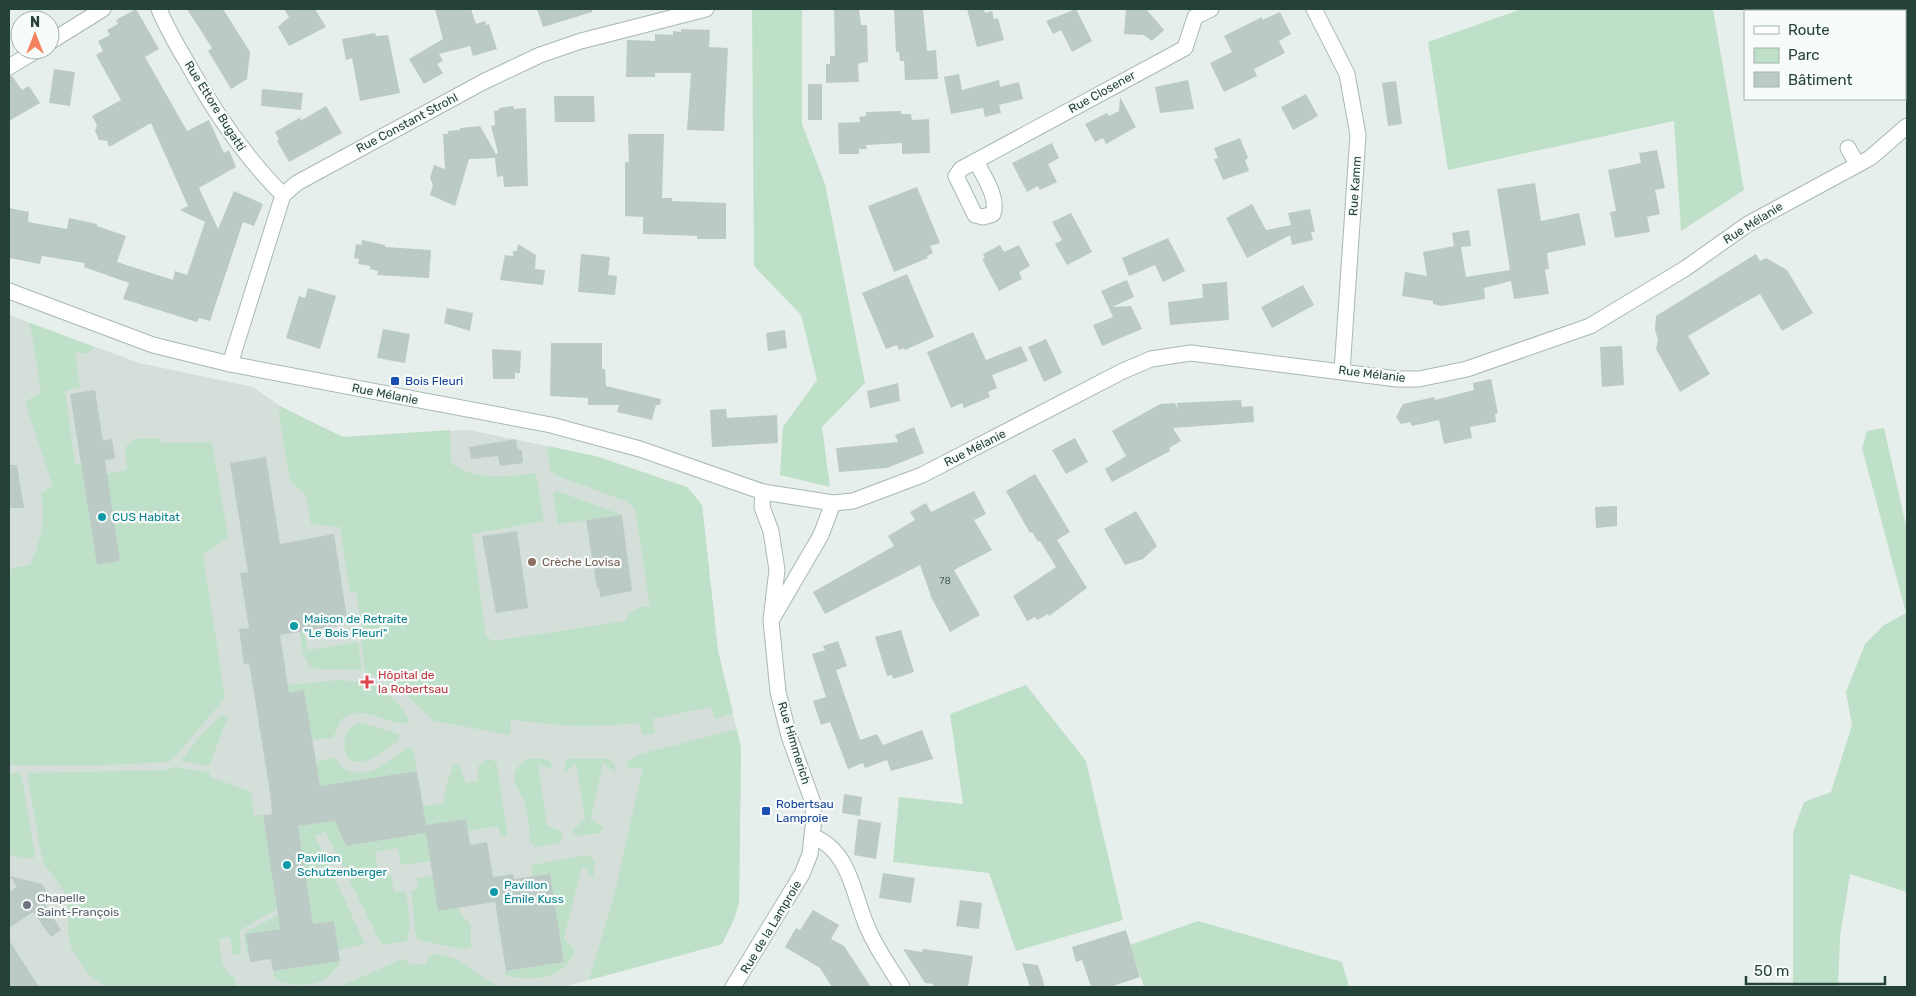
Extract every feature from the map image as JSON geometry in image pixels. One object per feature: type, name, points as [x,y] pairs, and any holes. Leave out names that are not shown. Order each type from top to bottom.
[{"type":"street","points":[[60,36],[103,9]]},
{"type":"street","name":"Rue Ettore Bugatti","points":[[160,9],[165,25],[205,94],[243,152],[283,195]]},
{"type":"street","name":"Rue Constant Strohl","points":[[283,195],[297,183],[483,82],[540,55],[581,41],[706,9]]},
{"type":"street","name":"Rue Closener","points":[[976,161],[1185,48],[1189,13],[1212,9]]},
{"type":"street","name":"Rue Kamm","points":[[1314,9],[1347,74],[1358,135],[1342,371]]},
{"type":"street","points":[[9,68],[21,60]]},
{"type":"street","name":"Rue Mélanie","points":[[9,291],[153,345],[230,364],[559,427],[640,449],[763,492],[833,503],[853,501],[922,475],[1123,371],[1151,359],[1191,353],[1396,379],[1441,375],[1467,369],[1526,350],[1590,326],[1686,268],[1748,224],[1870,158],[1907,126]]},
{"type":"street","points":[[1848,148],[1857,164]]},
{"type":"street","points":[[230,364],[283,195]]},
{"type":"street","name":"Rue Himmerich","points":[[763,492],[762,507],[771,531],[777,570],[771,620],[778,692],[788,736],[812,800],[814,818],[812,836]]},
{"type":"street","points":[[771,620],[821,536],[833,503]]},
{"type":"street","points":[[812,836],[822,840],[839,856],[847,870],[869,931],[902,987]]},
{"type":"street","name":"Rue de la Lamproie","points":[[733,987],[796,887],[810,854],[812,836]]},
{"type":"shaded area","name":"Hôpital de la Robertsau","points":[[9,315],[139,363],[253,387],[287,411],[343,437],[469,430],[595,456],[687,487],[702,505],[718,651],[741,748],[739,903],[734,919],[722,944],[563,987],[9,987]]},
{"type":"green space","points":[[752,9],[802,9],[802,124],[825,184],[865,383],[822,427],[830,487],[780,475],[783,427],[817,380],[801,315],[754,266]]},
{"type":"green space","points":[[1522,9],[1713,9],[1744,190],[1681,231],[1674,121],[1448,170],[1428,42]]},
{"type":"green space","points":[[30,323],[94,347],[87,353],[75,353],[80,387],[65,391],[75,464],[81,464],[97,565],[120,561],[107,474],[127,470],[125,448],[133,439],[160,438],[162,443],[212,442],[228,538],[203,555],[225,698],[173,759],[166,762],[109,765],[9,765],[9,574],[12,573],[11,568],[30,565],[37,547],[43,521],[41,493],[53,486],[25,402],[41,392]]},
{"type":"green space","points":[[280,406],[343,437],[450,430],[451,463],[460,469],[469,473],[492,476],[515,476],[536,473],[544,521],[472,534],[486,636],[493,641],[626,621],[633,611],[650,606],[635,509],[628,502],[558,476],[550,471],[547,446],[595,456],[687,487],[702,505],[718,651],[733,713],[715,719],[711,707],[652,719],[655,733],[643,735],[639,723],[575,726],[511,719],[510,735],[434,721],[399,688],[365,671],[361,642],[364,641],[356,592],[350,592],[340,527],[311,524],[306,495],[290,481],[279,416]]},
{"type":"green space","points":[[1884,428],[1907,530],[1907,892],[1850,874],[1840,937],[1838,987],[1793,987],[1793,832],[1804,802],[1831,792],[1852,725],[1846,692],[1865,644],[1884,625],[1906,613],[1862,448],[1867,431]]},
{"type":"green space","points":[[557,491],[622,515],[558,524],[553,493]]},
{"type":"green space","points":[[300,632],[304,632],[308,650],[358,642],[362,670],[315,669],[305,658]]},
{"type":"green space","points":[[339,680],[371,685],[382,691],[401,706],[409,723],[392,721],[366,713],[357,713],[341,720],[333,738],[312,740],[304,690],[289,693],[288,685]]},
{"type":"green space","points":[[1026,685],[1086,761],[1123,920],[1016,951],[989,873],[893,862],[899,797],[963,804],[950,714]]},
{"type":"green space","points":[[222,715],[228,716],[209,766],[181,761],[201,735]]},
{"type":"green space","points":[[362,723],[399,734],[399,740],[370,759],[357,762],[350,761],[345,749],[345,738],[351,728]]},
{"type":"green space","points":[[737,729],[741,748],[739,903],[734,919],[722,944],[589,980],[614,896],[643,767],[627,769],[628,761],[641,754]]},
{"type":"green space","points":[[408,747],[413,749],[417,771],[320,786],[316,762],[336,757],[339,764],[347,770],[357,773],[365,772],[380,767]]},
{"type":"green space","points":[[526,759],[547,759],[552,765],[552,769],[538,764],[547,825],[562,832],[562,839],[559,843],[536,847],[530,843],[526,808],[516,786],[514,776],[519,765]]},
{"type":"green space","points":[[569,759],[609,759],[615,765],[615,772],[603,763],[591,819],[604,828],[600,833],[578,836],[574,834],[573,830],[585,819],[576,763],[565,773],[565,762]]},
{"type":"green space","points":[[487,760],[493,760],[497,764],[507,832],[505,836],[501,837],[498,826],[468,831],[466,819],[350,837],[424,812],[423,806],[443,804],[447,783],[454,765],[459,765],[466,783],[478,781],[478,766]]},
{"type":"green space","points":[[174,767],[209,772],[210,777],[251,792],[254,816],[263,815],[277,907],[274,911],[240,930],[241,954],[233,955],[230,937],[219,939],[224,966],[226,971],[235,978],[236,987],[108,987],[99,983],[87,973],[71,947],[68,932],[68,903],[64,891],[44,863],[41,854],[28,778],[30,773],[167,770]]},
{"type":"green space","points":[[9,773],[21,773],[35,855],[33,859],[9,855]]},
{"type":"green space","points":[[335,821],[346,846],[460,828],[431,861],[401,865],[398,848],[375,852],[379,878],[391,875],[394,892],[406,891],[410,922],[407,941],[382,945],[325,831],[315,836],[365,944],[338,950],[334,921],[313,924],[298,826]]},
{"type":"green space","points":[[588,855],[595,861],[593,877],[582,866],[564,938],[575,950],[570,960],[556,973],[547,976],[518,978],[507,976],[504,972],[564,962],[550,874],[533,876],[531,865]]},
{"type":"green space","points":[[433,876],[471,926],[471,948],[462,949],[418,940],[415,932],[411,890],[418,889],[417,878]]},
{"type":"green space","points":[[278,915],[299,926],[246,934],[249,954],[247,954],[244,933]]},
{"type":"green space","points":[[1198,921],[1342,962],[1349,987],[1144,987],[1130,945]]},
{"type":"green space","points":[[432,954],[453,958],[487,980],[506,987],[339,987],[402,959],[407,961],[409,965],[426,964],[427,959]]},
{"type":"green space","points":[[339,961],[340,963],[330,975],[316,983],[306,985],[287,984],[274,977],[274,971]]},
{"type":"building","points":[[136,9],[159,49],[145,57],[187,131],[209,120],[224,153],[229,150],[236,167],[199,188],[218,229],[234,191],[263,204],[254,226],[243,222],[210,321],[199,318],[197,322],[123,299],[129,283],[84,267],[85,263],[42,256],[40,264],[9,258],[9,208],[29,212],[28,222],[67,229],[69,218],[97,224],[97,226],[126,236],[117,262],[173,280],[175,271],[187,275],[205,222],[180,210],[188,206],[151,123],[109,147],[107,141],[99,140],[95,131],[97,125],[92,116],[121,100],[96,55],[103,51],[98,41],[110,35],[107,30],[118,24],[116,20]]},
{"type":"building","points":[[187,9],[223,9],[250,52],[247,79],[231,89],[208,51],[212,48]]},
{"type":"building","points":[[284,9],[315,9],[326,27],[289,46],[278,27],[289,17]]},
{"type":"building","points":[[435,9],[471,9],[476,24],[485,21],[486,25],[489,24],[497,49],[473,56],[470,46],[439,54],[443,61],[437,64],[443,73],[424,84],[409,59],[443,39]]},
{"type":"building","points":[[537,9],[592,9],[592,12],[543,27]]},
{"type":"building","points":[[834,9],[859,9],[861,25],[867,25],[868,62],[859,63],[858,65],[859,82],[826,83],[826,64],[830,64],[830,56],[835,56]]},
{"type":"building","points":[[894,9],[923,9],[927,51],[936,50],[938,79],[905,80],[904,61],[900,61],[899,52],[896,52]]},
{"type":"building","points":[[967,9],[984,9],[985,13],[992,11],[994,19],[998,18],[1004,40],[977,47]]},
{"type":"building","points":[[1076,9],[1092,41],[1072,52],[1061,30],[1053,34],[1046,21]]},
{"type":"building","points":[[1126,9],[1147,10],[1164,30],[1152,41],[1144,35],[1124,34]]},
{"type":"building","points":[[1280,12],[1291,34],[1279,41],[1285,53],[1254,69],[1257,76],[1224,92],[1210,63],[1232,52],[1224,36],[1262,17],[1262,20]]},
{"type":"building","points":[[681,29],[710,30],[709,47],[728,48],[724,131],[687,130],[691,73],[655,73],[655,77],[626,77],[627,40],[655,41],[655,34],[673,35],[673,31],[681,32]]},
{"type":"building","points":[[375,33],[376,36],[388,35],[400,93],[360,101],[352,58],[346,60],[342,39]]},
{"type":"building","points":[[54,69],[75,72],[70,106],[49,103]]},
{"type":"building","points":[[959,74],[962,90],[999,80],[1000,87],[1019,82],[1023,99],[999,105],[1001,113],[985,117],[983,108],[951,114],[944,77]]},
{"type":"building","points":[[9,76],[12,76],[22,90],[29,86],[40,103],[9,121]]},
{"type":"building","points":[[1188,80],[1194,109],[1160,113],[1155,87]]},
{"type":"building","points":[[1396,81],[1402,124],[1388,126],[1382,83]]},
{"type":"building","points":[[808,84],[822,84],[822,120],[808,120]]},
{"type":"building","points":[[262,89],[303,93],[301,110],[261,106]]},
{"type":"building","points":[[1306,94],[1318,116],[1293,130],[1281,107]]},
{"type":"building","points":[[554,96],[594,96],[595,122],[555,122]]},
{"type":"building","points":[[1120,97],[1136,127],[1106,144],[1103,138],[1095,142],[1085,124],[1107,113],[1109,116],[1119,111]]},
{"type":"building","points":[[326,106],[342,133],[289,162],[277,141],[279,139],[275,132],[301,117],[300,121]]},
{"type":"building","points":[[513,106],[514,109],[526,108],[528,186],[504,187],[503,176],[497,177],[495,158],[469,159],[455,206],[430,195],[433,185],[430,178],[434,165],[445,169],[443,134],[448,134],[448,131],[460,130],[460,128],[480,126],[496,154],[498,153],[491,126],[495,125],[494,111],[499,110],[499,108]]},
{"type":"building","points":[[901,111],[901,114],[911,114],[912,120],[929,119],[930,153],[902,154],[902,143],[866,145],[867,149],[859,149],[859,154],[839,154],[838,123],[860,122],[859,117],[866,116],[866,112]]},
{"type":"building","points":[[628,134],[664,134],[662,198],[672,198],[672,201],[726,203],[726,239],[697,239],[697,236],[643,234],[643,217],[625,216],[625,162],[629,162]]},
{"type":"building","points":[[1240,138],[1248,158],[1245,160],[1249,171],[1223,180],[1214,159],[1218,158],[1214,148]]},
{"type":"building","points":[[1052,143],[1059,158],[1048,164],[1057,182],[1040,190],[1038,186],[1027,192],[1012,163]]},
{"type":"building","points":[[1657,150],[1665,188],[1655,190],[1660,214],[1647,217],[1650,232],[1615,238],[1610,212],[1616,211],[1608,170],[1641,163],[1639,153]]},
{"type":"building","points":[[1535,183],[1541,221],[1579,213],[1586,245],[1547,253],[1549,269],[1545,270],[1549,294],[1514,299],[1511,281],[1484,288],[1485,299],[1441,306],[1433,304],[1433,301],[1402,296],[1405,272],[1427,276],[1423,252],[1454,246],[1452,233],[1469,230],[1471,246],[1461,247],[1466,277],[1510,270],[1497,189]]},
{"type":"building","points":[[917,187],[940,243],[930,246],[933,253],[927,256],[928,258],[894,272],[868,206]]},
{"type":"building","points":[[1252,204],[1266,230],[1291,225],[1288,213],[1310,209],[1315,232],[1311,232],[1313,240],[1292,245],[1290,235],[1247,258],[1226,218]]},
{"type":"building","points":[[1071,213],[1092,252],[1067,265],[1055,244],[1062,240],[1052,222]]},
{"type":"building","points":[[1168,238],[1185,271],[1163,282],[1155,265],[1129,276],[1122,258]]},
{"type":"building","points":[[362,240],[385,245],[385,247],[431,250],[429,278],[377,275],[378,271],[370,269],[370,266],[358,264],[359,259],[354,258],[356,244],[361,245]]},
{"type":"building","points":[[518,244],[536,255],[535,269],[545,270],[543,285],[500,280],[505,255],[513,256],[513,251],[517,251]]},
{"type":"building","points":[[1000,245],[1004,252],[1019,245],[1030,266],[1019,272],[1022,279],[999,291],[982,259],[985,258],[983,254]]},
{"type":"building","points":[[581,254],[610,257],[608,275],[617,276],[615,295],[578,292]]},
{"type":"building","points":[[1756,254],[1760,261],[1766,258],[1787,270],[1813,313],[1782,331],[1760,294],[1735,308],[1688,336],[1710,374],[1680,392],[1656,349],[1658,340],[1655,330],[1656,316]]},
{"type":"building","points":[[907,274],[934,337],[905,350],[904,348],[899,350],[897,345],[886,349],[862,293]]},
{"type":"building","points":[[1127,280],[1134,297],[1112,307],[1131,306],[1142,329],[1102,346],[1093,325],[1113,317],[1101,291]]},
{"type":"building","points":[[1227,282],[1229,320],[1170,325],[1168,302],[1203,298],[1202,284]]},
{"type":"building","points":[[1303,285],[1314,305],[1272,328],[1261,307]]},
{"type":"building","points":[[308,288],[336,296],[320,349],[286,338],[299,296],[305,298]]},
{"type":"building","points":[[447,308],[473,313],[470,331],[444,323]]},
{"type":"building","points":[[383,329],[410,334],[405,363],[377,358]]},
{"type":"building","points":[[785,330],[787,348],[768,351],[766,333]]},
{"type":"building","points":[[973,332],[986,360],[1021,346],[1028,361],[992,375],[997,388],[988,392],[990,397],[964,408],[962,403],[951,408],[927,352]]},
{"type":"building","points":[[1046,339],[1062,373],[1044,382],[1028,347]]},
{"type":"building","points":[[551,343],[602,343],[602,369],[605,369],[606,386],[661,399],[660,405],[656,405],[652,420],[617,412],[619,405],[588,405],[588,398],[550,396]]},
{"type":"building","points":[[1622,346],[1624,385],[1602,387],[1600,347]]},
{"type":"building","points":[[492,349],[521,351],[520,373],[515,373],[515,379],[493,379]]},
{"type":"building","points":[[1491,379],[1498,413],[1495,414],[1496,422],[1470,427],[1472,438],[1444,444],[1439,420],[1412,426],[1410,422],[1401,424],[1396,417],[1403,404],[1434,397],[1435,400],[1474,390],[1473,383]]},
{"type":"building","points":[[898,383],[900,401],[870,408],[867,391]]},
{"type":"building","name":"CUS Habitat","points":[[95,390],[103,441],[112,439],[115,459],[105,460],[120,561],[97,565],[70,394]]},
{"type":"building","points":[[1241,400],[1242,407],[1253,406],[1254,422],[1173,428],[1181,441],[1169,448],[1170,451],[1112,482],[1105,469],[1126,456],[1112,431],[1160,404],[1175,403],[1178,409],[1177,403]]},
{"type":"building","points":[[726,409],[727,418],[777,415],[778,443],[712,447],[710,410]]},
{"type":"building","points":[[914,427],[924,453],[887,468],[839,472],[836,448],[898,442],[895,435]]},
{"type":"building","points":[[1075,438],[1088,462],[1066,474],[1052,450]]},
{"type":"building","points":[[516,439],[517,448],[522,451],[523,463],[500,466],[498,456],[471,459],[469,447]]},
{"type":"building","points":[[266,457],[280,544],[334,534],[348,624],[280,635],[289,693],[304,690],[320,786],[417,771],[426,825],[466,819],[470,845],[487,842],[493,877],[513,874],[514,879],[550,874],[564,962],[506,971],[495,902],[438,911],[426,833],[346,846],[335,821],[298,826],[313,924],[334,921],[340,961],[273,971],[271,959],[250,962],[246,934],[280,929],[263,815],[272,814],[270,792],[249,663],[244,664],[239,629],[249,628],[240,573],[248,572],[230,463]]},
{"type":"building","points":[[9,465],[17,465],[24,508],[9,508]]},
{"type":"building","points":[[1035,474],[1070,532],[1057,540],[1087,588],[1049,616],[1048,614],[1037,620],[1035,617],[1027,621],[1013,596],[1056,567],[1040,541],[1038,542],[1032,532],[1030,533],[1006,491]]},
{"type":"building","points":[[974,491],[986,514],[974,520],[992,550],[954,570],[980,615],[950,632],[932,599],[920,565],[825,614],[813,592],[894,546],[888,536],[915,520],[910,512],[926,503],[931,512]]},
{"type":"building","points":[[1617,506],[1617,526],[1596,528],[1595,507]]},
{"type":"building","points":[[1136,511],[1157,546],[1143,559],[1125,565],[1104,529]]},
{"type":"building","points":[[622,515],[632,591],[600,597],[586,520]]},
{"type":"building","points":[[517,531],[528,608],[496,613],[482,536]]},
{"type":"building","points":[[901,630],[914,672],[893,679],[892,675],[887,676],[875,637]]},
{"type":"building","points":[[838,641],[847,666],[836,670],[860,740],[877,734],[883,745],[922,730],[933,759],[891,771],[887,760],[865,768],[863,763],[848,769],[830,722],[821,725],[813,701],[826,697],[812,654],[825,650],[823,646]]},
{"type":"building","points":[[844,794],[862,797],[860,816],[842,813]]},
{"type":"building","points":[[858,819],[881,823],[876,859],[854,855]]},
{"type":"building","points":[[883,873],[915,878],[911,903],[879,898]]},
{"type":"building","name":"Chapelle Saint-François","points":[[10,876],[42,884],[46,890],[44,903],[61,930],[51,937],[33,912],[9,928],[9,892],[17,887]]},
{"type":"building","points":[[960,900],[982,903],[979,929],[956,926]]},
{"type":"building","points":[[813,910],[839,925],[831,939],[844,946],[871,987],[832,987],[820,968],[785,947],[796,928],[800,930]]},
{"type":"building","points":[[1126,930],[1140,977],[1110,987],[1091,987],[1082,960],[1076,962],[1072,947]]},
{"type":"building","points":[[9,940],[39,987],[9,987]]},
{"type":"building","points":[[903,949],[922,952],[923,949],[973,956],[968,987],[933,987],[933,984],[925,983]]},
{"type":"building","points":[[1022,963],[1038,965],[1045,987],[1030,987]]},
{"type":"place","name":"Bois Fleuri","points":[[395,381]]},
{"type":"place","name":"CUS Habitat","points":[[102,517]]},
{"type":"place","name":"Crèche Lovisa","points":[[532,562]]},
{"type":"place","name":"Maison de Retraite \"Le Bois Fleuri\"","points":[[294,626]]},
{"type":"place","name":"Hôpital de la Robertsau","points":[[367,682]]},
{"type":"place","name":"Robertsau Lamproie","points":[[766,811]]},
{"type":"place","name":"Pavillon Schutzenberger","points":[[287,865]]},
{"type":"place","name":"Pavillon Émile Kuss","points":[[494,892]]},
{"type":"place","name":"Chapelle Saint-François","points":[[27,905]]}]
